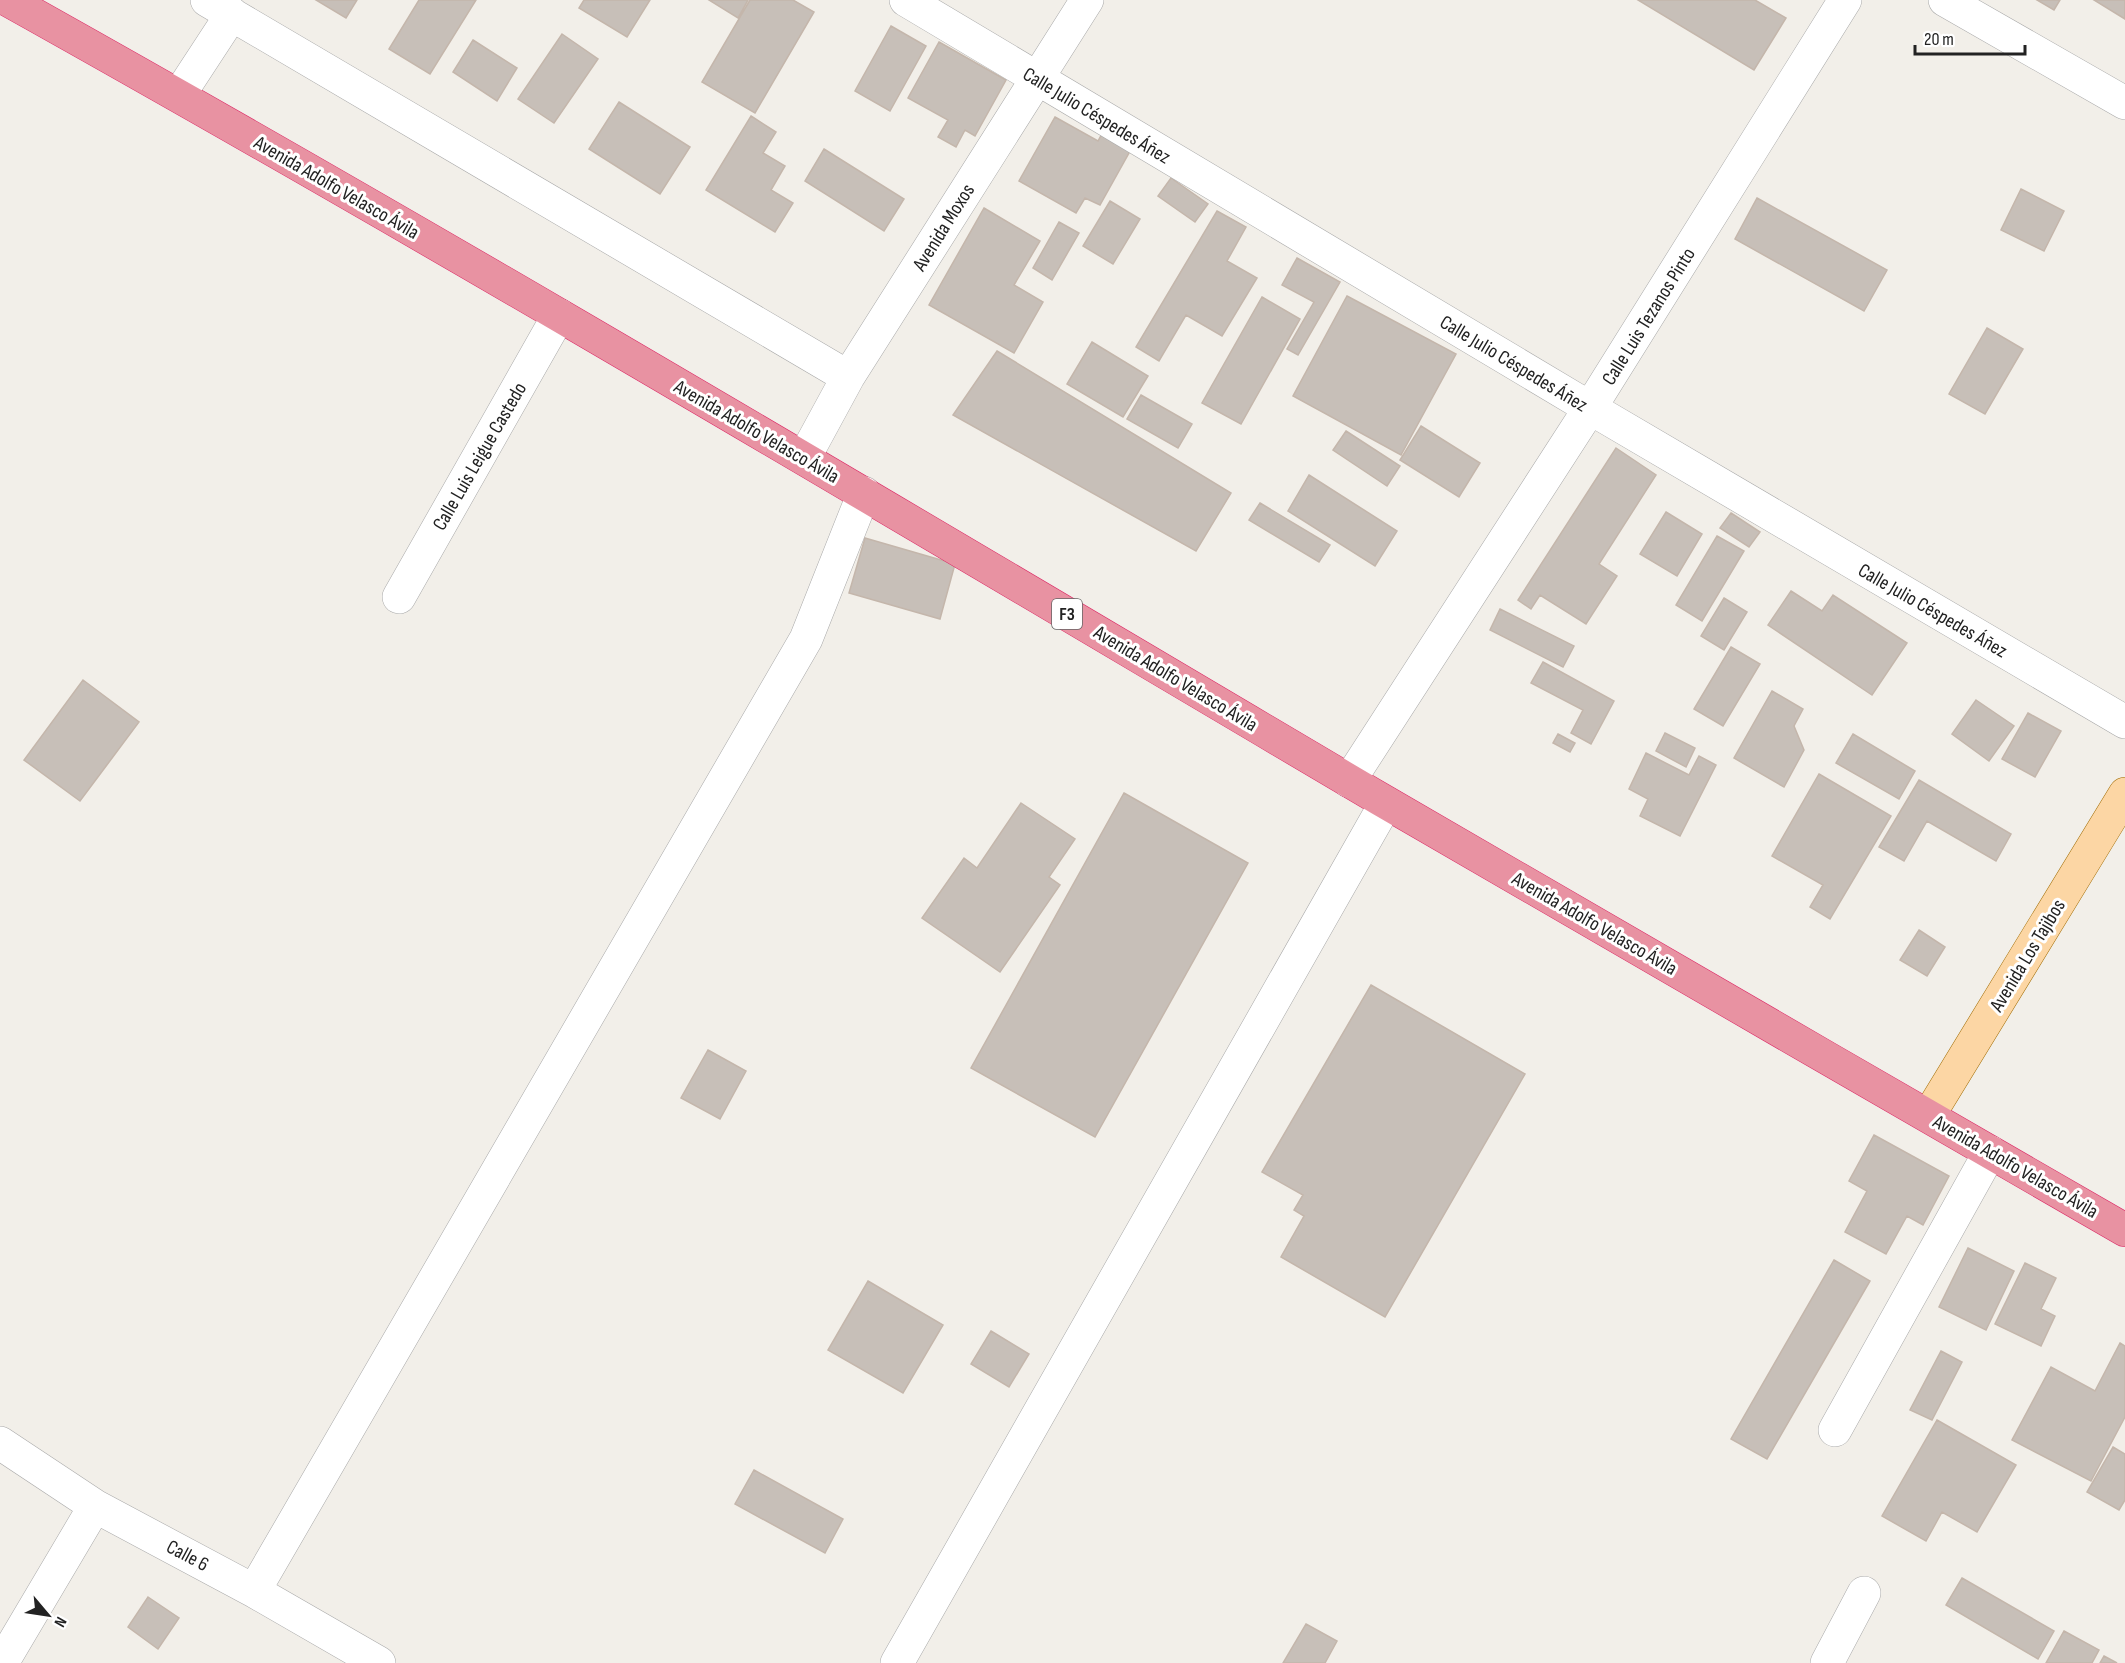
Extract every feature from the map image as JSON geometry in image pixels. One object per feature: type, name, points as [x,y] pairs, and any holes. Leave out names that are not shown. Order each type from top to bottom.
[{"type":"highway","name":"Avenida Adolfo Velasco Ávila","points":[[8,0],[559,315],[1386,803],[2125,1230]]},
{"type":"main road","name":"Avenida Los Tajibos","points":[[1929,1115],[2125,794]]},
{"type":"street","name":"Calle Julio Céspedes Áñez","points":[[906,0],[1036,80],[2125,722]]},
{"type":"street","name":"Avenida Moxos","points":[[804,458],[848,377],[1087,0]]},
{"type":"street","name":"Calle Luis Tezanos Pinto","points":[[1349,781],[1590,408],[1845,0]]},
{"type":"street","points":[[1945,0],[2125,103]]},
{"type":"street","points":[[179,96],[220,7],[848,377]]},
{"type":"street","name":"Calle Luis Leigue Castedo","points":[[399,597],[559,315]]},
{"type":"street","points":[[254,1591],[806,639],[864,493]]},
{"type":"street","points":[[897,1663],[1386,803]]},
{"type":"street","points":[[1835,1430],[1990,1152]]},
{"type":"street","name":"Calle 6","points":[[0,1443],[95,1506],[254,1591],[379,1663]]},
{"type":"street","points":[[2,1663],[95,1506]]},
{"type":"street","points":[[1827,1663],[1864,1593]]},
{"type":"building","points":[[316,0],[357,0],[346,18]]},
{"type":"building","points":[[419,0],[476,0],[430,74],[389,49]]},
{"type":"building","points":[[584,0],[650,0],[627,37],[579,8]]},
{"type":"building","points":[[709,0],[748,0],[738,18]]},
{"type":"building","points":[[750,0],[793,0],[814,12],[755,113],[702,82]]},
{"type":"building","points":[[1638,0],[1755,0],[1786,18],[1754,70]]},
{"type":"building","points":[[2037,0],[2060,0],[2054,10]]},
{"type":"building","points":[[2094,0],[2125,0],[2125,19]]},
{"type":"building","points":[[891,26],[926,46],[890,111],[855,91]]},
{"type":"building","points":[[562,34],[598,59],[554,123],[518,99]]},
{"type":"building","points":[[473,40],[517,68],[497,101],[453,72]]},
{"type":"building","points":[[939,42],[1006,80],[975,136],[965,130],[956,147],[938,137],[948,120],[908,98]]},
{"type":"building","points":[[619,102],[690,147],[660,194],[589,149]]},
{"type":"building","points":[[751,116],[776,132],[763,153],[785,166],[771,190],[793,203],[775,232],[706,190]]},
{"type":"building","points":[[1055,117],[1098,141],[1105,128],[1134,144],[1100,205],[1085,198],[1076,213],[1019,181]]},
{"type":"building","points":[[824,149],[904,199],[884,231],[805,181]]},
{"type":"building","points":[[1171,178],[1208,204],[1195,222],[1158,196]]},
{"type":"building","points":[[2021,189],[2064,211],[2044,251],[2001,230]]},
{"type":"building","points":[[1757,198],[1887,270],[1864,311],[1735,239]]},
{"type":"building","points":[[1110,201],[1140,219],[1113,264],[1083,246]]},
{"type":"building","points":[[984,208],[1040,241],[1014,285],[1043,302],[1014,353],[929,305]]},
{"type":"building","points":[[1217,211],[1246,227],[1227,261],[1257,278],[1222,336],[1186,315],[1159,361],[1136,347]]},
{"type":"building","points":[[1059,222],[1079,233],[1052,280],[1033,268]]},
{"type":"building","points":[[1297,258],[1340,282],[1298,355],[1287,349],[1314,302],[1282,285]]},
{"type":"building","points":[[1347,296],[1456,354],[1401,455],[1293,396]]},
{"type":"building","points":[[1262,297],[1300,319],[1241,424],[1202,403]]},
{"type":"building","points":[[1987,328],[2023,349],[1985,414],[1949,394]]},
{"type":"building","points":[[1092,342],[1148,376],[1123,417],[1067,384]]},
{"type":"building","points":[[997,351],[1231,493],[1196,551],[953,415]]},
{"type":"building","points":[[1141,395],[1192,424],[1178,448],[1127,419]]},
{"type":"building","points":[[1421,426],[1480,463],[1459,497],[1400,460]]},
{"type":"building","points":[[1346,431],[1400,466],[1387,486],[1333,450]]},
{"type":"building","points":[[1616,448],[1656,475],[1599,564],[1617,576],[1586,624],[1540,595],[1531,609],[1518,600]]},
{"type":"building","points":[[1309,475],[1397,531],[1375,566],[1288,511]]},
{"type":"building","points":[[1260,503],[1330,545],[1319,562],[1249,520]]},
{"type":"building","points":[[1666,512],[1702,534],[1677,576],[1640,554]]},
{"type":"building","points":[[1731,513],[1760,532],[1749,547],[1720,528]]},
{"type":"building","points":[[1717,536],[1744,551],[1702,621],[1676,605]]},
{"type":"building","points":[[865,538],[955,564],[940,619],[849,593]]},
{"type":"building","points":[[1791,591],[1822,611],[1833,595],[1907,643],[1872,695],[1768,625]]},
{"type":"building","points":[[1724,598],[1747,612],[1724,650],[1701,636]]},
{"type":"building","points":[[1500,609],[1574,646],[1563,667],[1490,630]]},
{"type":"building","points":[[1731,647],[1760,664],[1723,726],[1694,709]]},
{"type":"building","points":[[1543,662],[1614,701],[1591,744],[1571,733],[1583,710],[1531,683]]},
{"type":"building","points":[[83,680],[139,722],[80,801],[24,760]]},
{"type":"building","points":[[1772,691],[1803,709],[1794,726],[1804,750],[1784,787],[1734,758]]},
{"type":"building","points":[[1976,700],[2014,726],[1989,761],[1952,734]]},
{"type":"building","points":[[2028,713],[2061,731],[2035,777],[2002,759]]},
{"type":"building","points":[[1665,733],[1695,748],[1686,767],[1656,751]]},
{"type":"building","points":[[1558,734],[1575,743],[1570,752],[1553,743]]},
{"type":"building","points":[[1853,734],[1915,771],[1899,799],[1836,763]]},
{"type":"building","points":[[1646,753],[1689,775],[1699,756],[1716,765],[1680,836],[1640,816],[1648,799],[1629,789]]},
{"type":"building","points":[[1819,774],[1891,816],[1830,919],[1810,907],[1823,885],[1772,856]]},
{"type":"building","points":[[1919,780],[2011,834],[1996,861],[1927,821],[1904,861],[1879,847]]},
{"type":"building","points":[[1124,793],[1248,863],[1095,1137],[971,1068]]},
{"type":"building","points":[[1021,803],[1075,839],[1049,877],[1060,885],[1000,972],[922,918],[964,858],[977,868]]},
{"type":"building","points":[[1919,930],[1945,947],[1927,976],[1900,960]]},
{"type":"building","points":[[1371,985],[1525,1074],[1385,1317],[1281,1257],[1304,1216],[1294,1210],[1303,1195],[1262,1172]]},
{"type":"building","points":[[708,1050],[746,1071],[720,1119],[681,1098]]},
{"type":"building","points":[[1874,1135],[1949,1176],[1923,1225],[1907,1216],[1886,1254],[1845,1232],[1867,1191],[1849,1181]]},
{"type":"building","points":[[1968,1248],[2014,1271],[1986,1330],[1939,1307]]},
{"type":"building","points":[[1834,1260],[1870,1281],[1767,1459],[1731,1439]]},
{"type":"building","points":[[2025,1263],[2056,1278],[2041,1309],[2055,1316],[2041,1346],[1995,1324]]},
{"type":"building","points":[[868,1281],[943,1325],[903,1393],[828,1350]]},
{"type":"building","points":[[991,1331],[1029,1354],[1009,1387],[971,1364]]},
{"type":"building","points":[[2120,1343],[2125,1346],[2125,1417],[2091,1481],[2012,1440],[2051,1367],[2095,1391]]},
{"type":"building","points":[[1941,1351],[1962,1362],[1932,1420],[1910,1410]]},
{"type":"building","points":[[1937,1420],[2016,1465],[1977,1532],[1942,1512],[1926,1541],[1882,1516]]},
{"type":"building","points":[[2113,1447],[2125,1454],[2125,1500],[2119,1510],[2087,1492]]},
{"type":"building","points":[[754,1470],[843,1519],[825,1553],[735,1504]]},
{"type":"building","points":[[1962,1578],[2054,1631],[2038,1659],[1946,1605]]},
{"type":"building","points":[[148,1597],[179,1618],[158,1649],[128,1627]]},
{"type":"building","points":[[1306,1624],[1337,1641],[1325,1663],[1283,1663]]},
{"type":"building","points":[[2064,1631],[2099,1650],[2092,1663],[2046,1663]]},
{"type":"building","points":[[2104,1656],[2117,1663],[2100,1663]]}]
